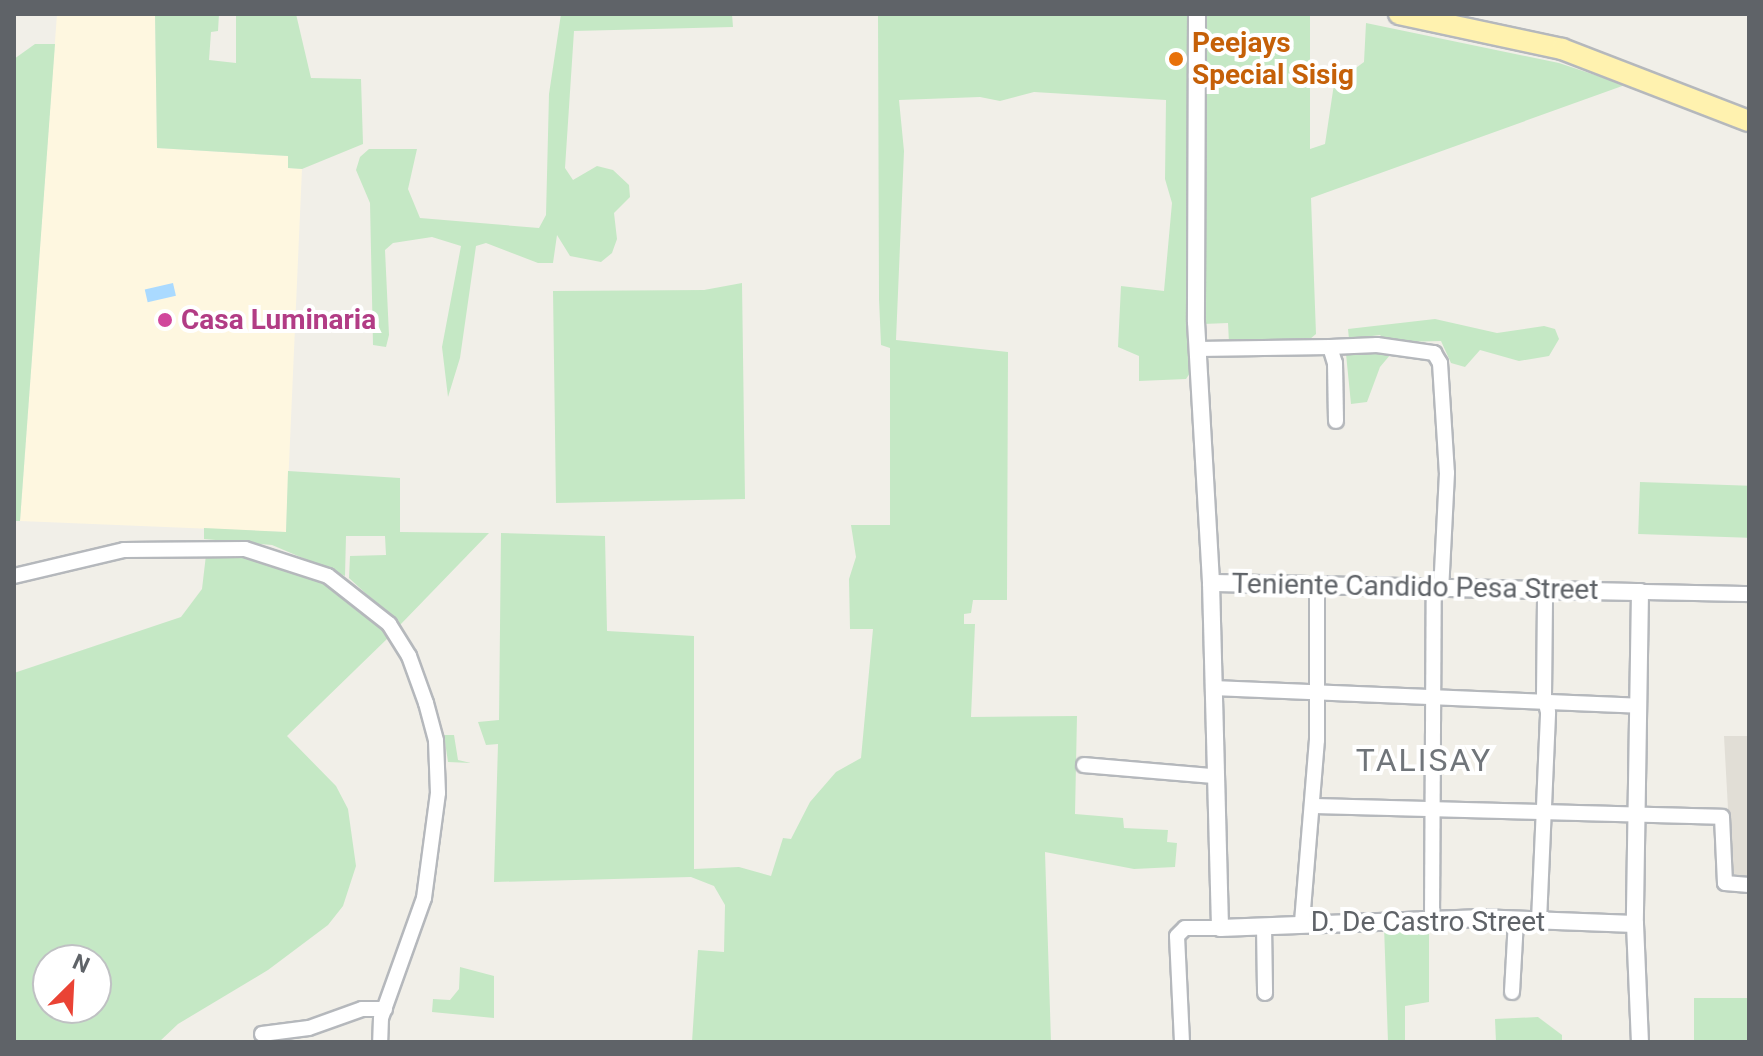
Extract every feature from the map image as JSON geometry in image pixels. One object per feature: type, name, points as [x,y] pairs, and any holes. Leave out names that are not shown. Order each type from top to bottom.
[{"type":"main road","points":[[1399,14],[1562,49],[1749,121]]},
{"type":"street","name":"Teniente Candido Pesa Street","points":[[1196,15],[1197,349],[1211,583],[1317,589],[1640,592],[1635,924],[1640,1042]]},
{"type":"street","points":[[1197,349],[1377,345],[1434,353],[1440,363],[1447,473],[1437,590],[1431,811],[1432,919]]},
{"type":"street","points":[[1330,347],[1335,359],[1336,421]]},
{"type":"street","points":[[14,576],[124,550],[245,549],[328,576],[389,624],[409,656],[426,703],[436,741],[438,793],[424,898],[385,1009],[380,1042]]},
{"type":"street","points":[[1182,1042],[1177,936],[1185,928],[1220,928],[1213,776],[1211,583]]},
{"type":"street","points":[[1302,922],[1312,806],[1317,589]]},
{"type":"street","points":[[1539,921],[1546,704],[1545,592]]},
{"type":"street","points":[[1640,592],[1749,594]]},
{"type":"street","points":[[1214,688],[1638,706]]},
{"type":"street","points":[[1084,765],[1213,776]]},
{"type":"street","points":[[1312,806],[1722,817],[1725,883],[1749,885]]},
{"type":"street","name":"D. De Castro Street","points":[[1220,928],[1302,922],[1432,919],[1635,924]]},
{"type":"street","points":[[1512,992],[1516,921]]},
{"type":"street","points":[[1264,926],[1265,993]]},
{"type":"street","points":[[262,1034],[309,1028],[362,1009],[385,1009]]},
{"type":"shaded area","name":"Casa Luminaria","points":[[57,14],[155,14],[157,148],[289,156],[288,168],[302,169],[286,532],[20,521]]},
{"type":"shaded area","points":[[1724,736],[1749,736],[1749,882],[1732,882]]},
{"type":"green space","points":[[155,14],[219,14],[218,31],[211,32],[209,60],[236,63],[236,14],[296,14],[311,78],[361,79],[363,144],[302,169],[288,168],[288,156],[157,148]]},
{"type":"green space","points":[[561,14],[732,14],[733,27],[574,31],[565,168],[573,180],[597,166],[613,170],[629,185],[630,197],[614,213],[617,239],[612,253],[601,262],[570,256],[557,235],[553,263],[538,263],[486,243],[476,246],[460,358],[448,397],[442,347],[461,246],[432,237],[393,243],[385,250],[389,335],[386,347],[373,345],[370,203],[356,170],[360,157],[369,149],[417,149],[408,189],[420,218],[539,228],[546,215],[549,94]]},
{"type":"green space","points":[[878,14],[1188,14],[1190,373],[1186,379],[1139,381],[1139,356],[1118,347],[1121,286],[1164,291],[1172,203],[1165,179],[1166,100],[1034,92],[1000,101],[980,97],[899,100],[904,151],[896,340],[1008,352],[1007,600],[973,600],[971,613],[964,614],[964,624],[975,624],[971,717],[1077,716],[1075,814],[1123,818],[1124,828],[1168,830],[1167,842],[1177,843],[1175,867],[1134,869],[1045,852],[1051,1042],[692,1042],[698,950],[724,952],[725,905],[714,886],[691,877],[494,882],[498,744],[486,745],[478,722],[499,720],[501,533],[605,536],[607,631],[694,636],[694,869],[739,867],[771,876],[783,838],[791,839],[810,802],[836,772],[861,758],[873,629],[850,629],[849,579],[856,557],[851,525],[890,525],[890,348],[881,345],[879,299]]},
{"type":"green space","points":[[1206,14],[1310,15],[1310,149],[1325,144],[1334,84],[1364,62],[1366,23],[1559,63],[1625,85],[1311,198],[1316,334],[1310,339],[1229,343],[1228,323],[1203,324]]},
{"type":"green space","points":[[35,44],[55,44],[20,521],[14,521],[14,59]]},
{"type":"green space","points":[[742,283],[745,499],[556,503],[553,291],[704,290]]},
{"type":"green space","points":[[1435,319],[1497,333],[1544,326],[1555,329],[1559,339],[1549,356],[1519,361],[1480,350],[1465,367],[1451,363],[1441,341],[1401,342],[1380,367],[1367,402],[1351,404],[1346,354],[1387,342],[1380,335],[1349,339],[1348,329]]},
{"type":"green space","points":[[288,471],[400,478],[400,532],[489,533],[400,625],[349,578],[350,556],[386,555],[385,536],[346,536],[345,576],[272,545],[204,539],[204,528],[286,532]]},
{"type":"green space","points":[[1640,482],[1749,486],[1747,538],[1638,534]]},
{"type":"green space","points":[[206,555],[259,559],[296,570],[345,595],[389,637],[287,736],[336,786],[348,809],[356,866],[343,906],[328,925],[268,970],[178,1024],[159,1042],[14,1042],[14,673],[181,617],[202,589]]},
{"type":"green space","points":[[444,735],[454,735],[458,760],[471,763],[448,762]]},
{"type":"green space","points":[[1429,924],[1429,1002],[1405,1006],[1405,1042],[1388,1042],[1384,926]]},
{"type":"green space","points":[[460,967],[494,976],[494,1018],[432,1012],[433,999],[450,1000],[459,989]]},
{"type":"green space","points":[[1694,998],[1749,998],[1749,1042],[1694,1042]]},
{"type":"green space","points":[[1538,1017],[1562,1035],[1562,1041],[1496,1042],[1495,1019]]},
{"type":"water","points":[[173,283],[176,296],[148,302],[145,290]]},
{"type":"place","name":"Peejays Special Sisig","points":[[1176,59]]},
{"type":"place","name":"Casa Luminaria","points":[[165,320]]},
{"type":"district","name":"TALISAY","points":[[1424,760]]}]
